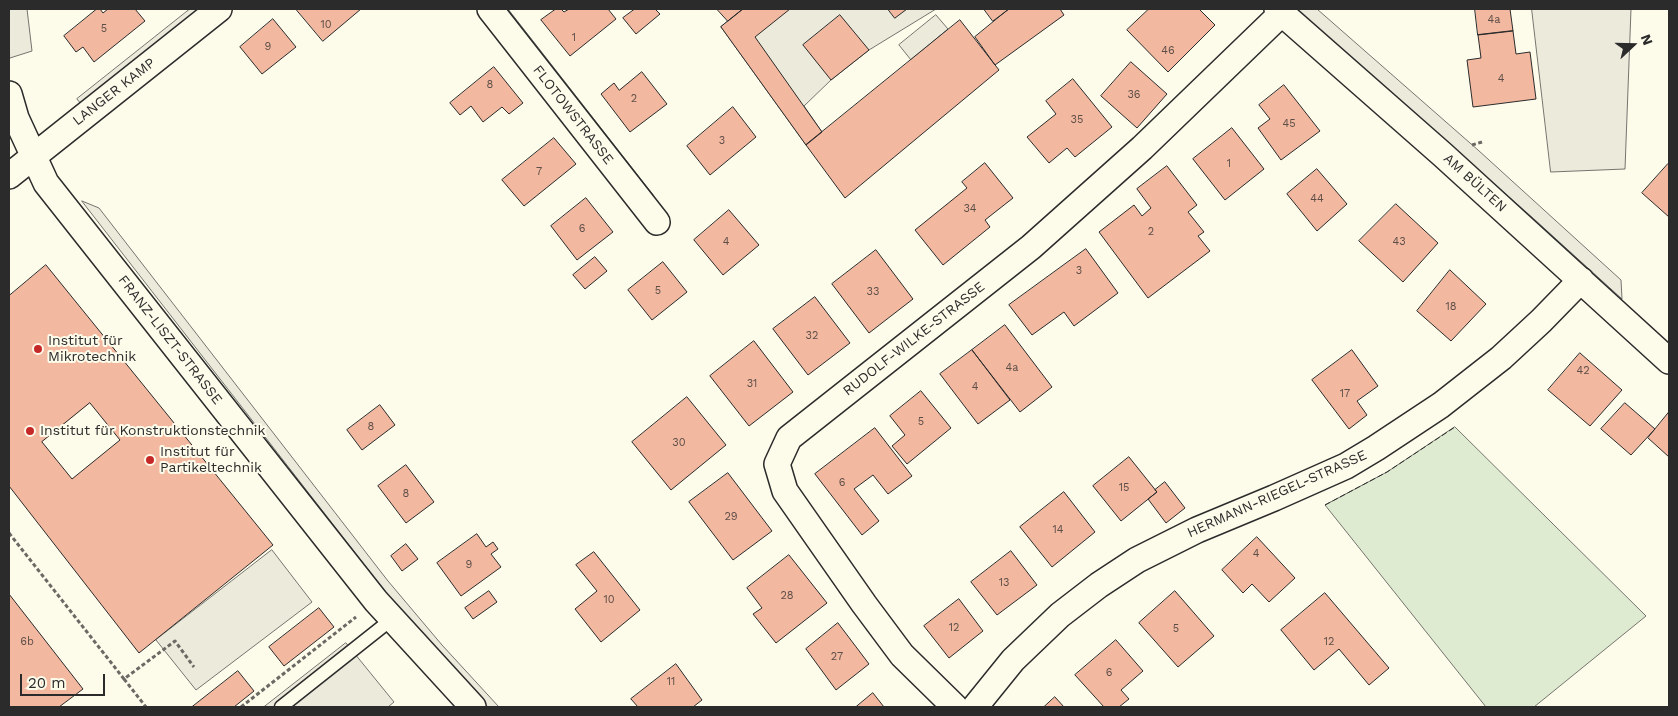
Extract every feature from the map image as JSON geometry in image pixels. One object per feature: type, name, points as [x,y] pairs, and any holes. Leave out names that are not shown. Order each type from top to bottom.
[{"type":"street","name":"LANGER KAMP","points":[[9,176],[219,9]]},
{"type":"street","name":"FLOTOWSTRASSE","points":[[490,9],[657,222]]},
{"type":"street","name":"AM BÜLTEN","points":[[1280,11],[1582,280],[1669,361]]},
{"type":"street","name":"RUDOLF-WILKE-STRASSE","points":[[955,707],[902,655],[785,491],[777,464],[789,438],[1053,227],[1142,148],[1280,11]]},
{"type":"street","name":"FRANZ-LISZT-STRASSE","points":[[9,94],[16,118],[46,183],[376,601],[473,707]]},
{"type":"street","name":"HERMANN-RIEGEL-STRASSE","points":[[976,707],[1012,660],[1060,615],[1099,585],[1137,560],[1197,530],[1346,466],[1376,448],[1441,405],[1501,358],[1582,280]]},
{"type":"lane","points":[[281,707],[392,619]]},
{"type":"path","points":[[9,533],[145,707]]},
{"type":"path","points":[[242,707],[376,601]]},
{"type":"path","points":[[124,680],[175,641],[194,667]]},
{"type":"green space","points":[[1455,427],[1646,616],[1534,707],[1486,707],[1325,505],[1387,472]]},
{"type":"shaded area","points":[[9,9],[27,9],[32,51],[10,58]]},
{"type":"shaded area","points":[[190,9],[206,9],[81,104],[77,99]]},
{"type":"shaded area","points":[[497,9],[508,9],[654,196],[647,202]]},
{"type":"shaded area","points":[[743,9],[936,9],[869,50],[831,80],[804,106],[822,132],[806,145],[721,27]]},
{"type":"shaded area","points":[[1296,9],[1317,9],[1478,150],[1621,280],[1622,299],[1534,219]]},
{"type":"shaded area","points":[[1532,9],[1631,9],[1625,169],[1551,172]]},
{"type":"shaded area","points":[[936,15],[948,29],[911,60],[899,45]]},
{"type":"shaded area","points":[[82,201],[99,208],[388,581],[442,645],[499,707],[488,707],[412,626]]},
{"type":"shaded area","points":[[272,550],[312,602],[196,690],[156,640]]},
{"type":"shaded area","points":[[346,643],[394,702],[388,707],[264,707]]},
{"type":"building","points":[[97,9],[100,9],[103,13],[108,9],[135,9],[145,21],[94,62],[83,47],[76,52],[64,36]]},
{"type":"building","points":[[296,9],[361,9],[323,41]]},
{"type":"building","points":[[556,9],[561,9],[564,12],[569,9],[608,9],[616,19],[570,56],[541,20]]},
{"type":"building","points":[[635,9],[655,9],[660,14],[636,34],[623,18]]},
{"type":"building","points":[[717,9],[743,9],[728,21]]},
{"type":"building","points":[[743,9],[790,9],[755,37],[822,132],[806,145],[721,27]]},
{"type":"building","points":[[888,9],[907,9],[895,18]]},
{"type":"building","points":[[984,9],[1009,9],[993,21]]},
{"type":"building","points":[[1009,9],[1060,9],[1064,15],[995,65],[975,37]]},
{"type":"building","points":[[1149,9],[1199,9],[1215,25],[1168,72],[1127,30]]},
{"type":"building","points":[[1475,9],[1510,9],[1513,31],[1478,35]]},
{"type":"building","points":[[840,15],[869,50],[831,80],[803,45]]},
{"type":"building","points":[[273,19],[296,47],[262,74],[240,47]]},
{"type":"building","points":[[960,20],[999,70],[845,198],[806,145]]},
{"type":"building","points":[[1513,31],[1516,54],[1530,52],[1536,99],[1473,107],[1467,60],[1481,58],[1478,35]]},
{"type":"building","points":[[1131,62],[1167,94],[1137,128],[1101,96]]},
{"type":"building","points":[[494,67],[523,103],[509,114],[502,107],[483,122],[471,106],[460,115],[450,103]]},
{"type":"building","points":[[642,72],[667,104],[630,132],[601,94],[614,83],[619,90]]},
{"type":"building","points":[[1073,79],[1112,127],[1075,157],[1067,148],[1049,163],[1027,137],[1056,114],[1046,101]]},
{"type":"building","points":[[1284,85],[1320,131],[1281,160],[1258,128],[1270,119],[1259,105]]},
{"type":"building","points":[[733,107],[756,137],[710,175],[687,146]]},
{"type":"building","points":[[1232,128],[1264,169],[1225,200],[1193,159]]},
{"type":"building","points":[[554,138],[576,164],[524,206],[502,180]]},
{"type":"building","points":[[985,163],[1013,198],[985,220],[990,227],[943,265],[915,230],[967,188],[962,182]]},
{"type":"building","points":[[1669,165],[1669,217],[1642,193]]},
{"type":"building","points":[[1167,166],[1197,205],[1188,212],[1204,232],[1198,236],[1210,251],[1148,298],[1099,232],[1134,205],[1142,216],[1151,208],[1137,189]]},
{"type":"building","points":[[1317,169],[1347,204],[1317,231],[1287,194]]},
{"type":"building","points":[[586,198],[613,232],[577,260],[551,226]]},
{"type":"building","points":[[1396,204],[1438,243],[1403,282],[1359,241]]},
{"type":"building","points":[[729,210],[759,245],[723,275],[694,240]]},
{"type":"building","points":[[1086,249],[1118,293],[1074,326],[1064,312],[1032,335],[1009,305]]},
{"type":"building","points":[[876,250],[913,299],[869,333],[832,284]]},
{"type":"building","points":[[595,257],[607,271],[585,289],[573,275]]},
{"type":"building","points":[[663,262],[687,292],[652,320],[628,290]]},
{"type":"building","name":"Institut für Partikeltechnik","points":[[46,265],[273,545],[139,653],[9,486],[9,296]],"holes":[[[90,403],[120,440],[72,479],[42,442]]]},
{"type":"building","points":[[1450,270],[1486,304],[1451,341],[1417,311]]},
{"type":"building","points":[[815,297],[850,343],[808,375],[773,329]]},
{"type":"building","points":[[1005,325],[1052,387],[1020,412],[972,350]]},
{"type":"building","points":[[754,341],[793,392],[749,426],[710,376]]},
{"type":"building","points":[[972,350],[1010,400],[978,424],[940,374]]},
{"type":"building","points":[[1352,350],[1378,386],[1357,401],[1367,415],[1349,429],[1312,380]]},
{"type":"building","points":[[1580,353],[1622,390],[1590,426],[1548,390]]},
{"type":"building","points":[[921,391],[951,428],[907,464],[892,446],[905,435],[890,416]]},
{"type":"building","points":[[687,397],[726,445],[671,490],[632,442]]},
{"type":"building","points":[[1625,403],[1655,429],[1631,455],[1601,429]]},
{"type":"building","points":[[380,405],[395,425],[362,450],[347,430]]},
{"type":"building","points":[[1669,412],[1669,457],[1648,438]]},
{"type":"building","points":[[875,428],[912,476],[888,494],[873,475],[854,489],[879,521],[862,535],[815,474]]},
{"type":"building","points":[[1129,457],[1157,492],[1121,521],[1093,486]]},
{"type":"building","points":[[406,465],[434,502],[406,523],[378,486]]},
{"type":"building","points":[[728,473],[772,531],[733,560],[689,502]]},
{"type":"building","points":[[1165,482],[1185,508],[1166,523],[1148,499]]},
{"type":"building","points":[[1064,492],[1095,532],[1052,567],[1020,527]]},
{"type":"building","points":[[477,534],[486,547],[493,542],[498,549],[491,554],[501,567],[461,596],[437,563]]},
{"type":"building","points":[[1257,537],[1295,578],[1269,602],[1252,584],[1243,593],[1222,570]]},
{"type":"building","points":[[406,544],[418,559],[402,571],[391,556]]},
{"type":"building","points":[[1011,551],[1037,585],[997,615],[971,582]]},
{"type":"building","points":[[594,552],[640,610],[601,642],[575,609],[597,591],[576,565]]},
{"type":"building","points":[[789,555],[827,603],[776,643],[753,614],[762,608],[747,588]]},
{"type":"building","points":[[489,591],[497,602],[473,619],[465,608]]},
{"type":"building","points":[[1175,591],[1214,636],[1178,667],[1139,623]]},
{"type":"building","points":[[1325,593],[1389,668],[1369,685],[1339,649],[1314,670],[1281,630]]},
{"type":"building","points":[[9,594],[83,689],[59,707],[9,707]]},
{"type":"building","points":[[959,599],[983,631],[949,658],[924,626]]},
{"type":"building","points":[[319,608],[334,627],[284,666],[269,647]]},
{"type":"building","points":[[838,623],[869,664],[836,690],[806,649]]},
{"type":"building","points":[[1116,640],[1143,671],[1121,690],[1129,699],[1119,707],[1104,707],[1075,675]]},
{"type":"building","points":[[676,664],[702,700],[693,707],[638,707],[631,699]]},
{"type":"building","points":[[238,671],[254,691],[234,707],[192,707]]},
{"type":"building","points":[[873,693],[884,707],[856,707]]},
{"type":"building","points":[[1055,697],[1064,707],[1044,707]]},
{"type":"fence","points":[[1325,505],[1387,472],[1455,427]]},
{"type":"place","name":"Institut für Mikrotechnik","points":[[38,349]]},
{"type":"place","name":"Institut für Konstruktionstechnik","points":[[30,431]]},
{"type":"place","name":"Institut für Partikeltechnik","points":[[150,460]]}]
